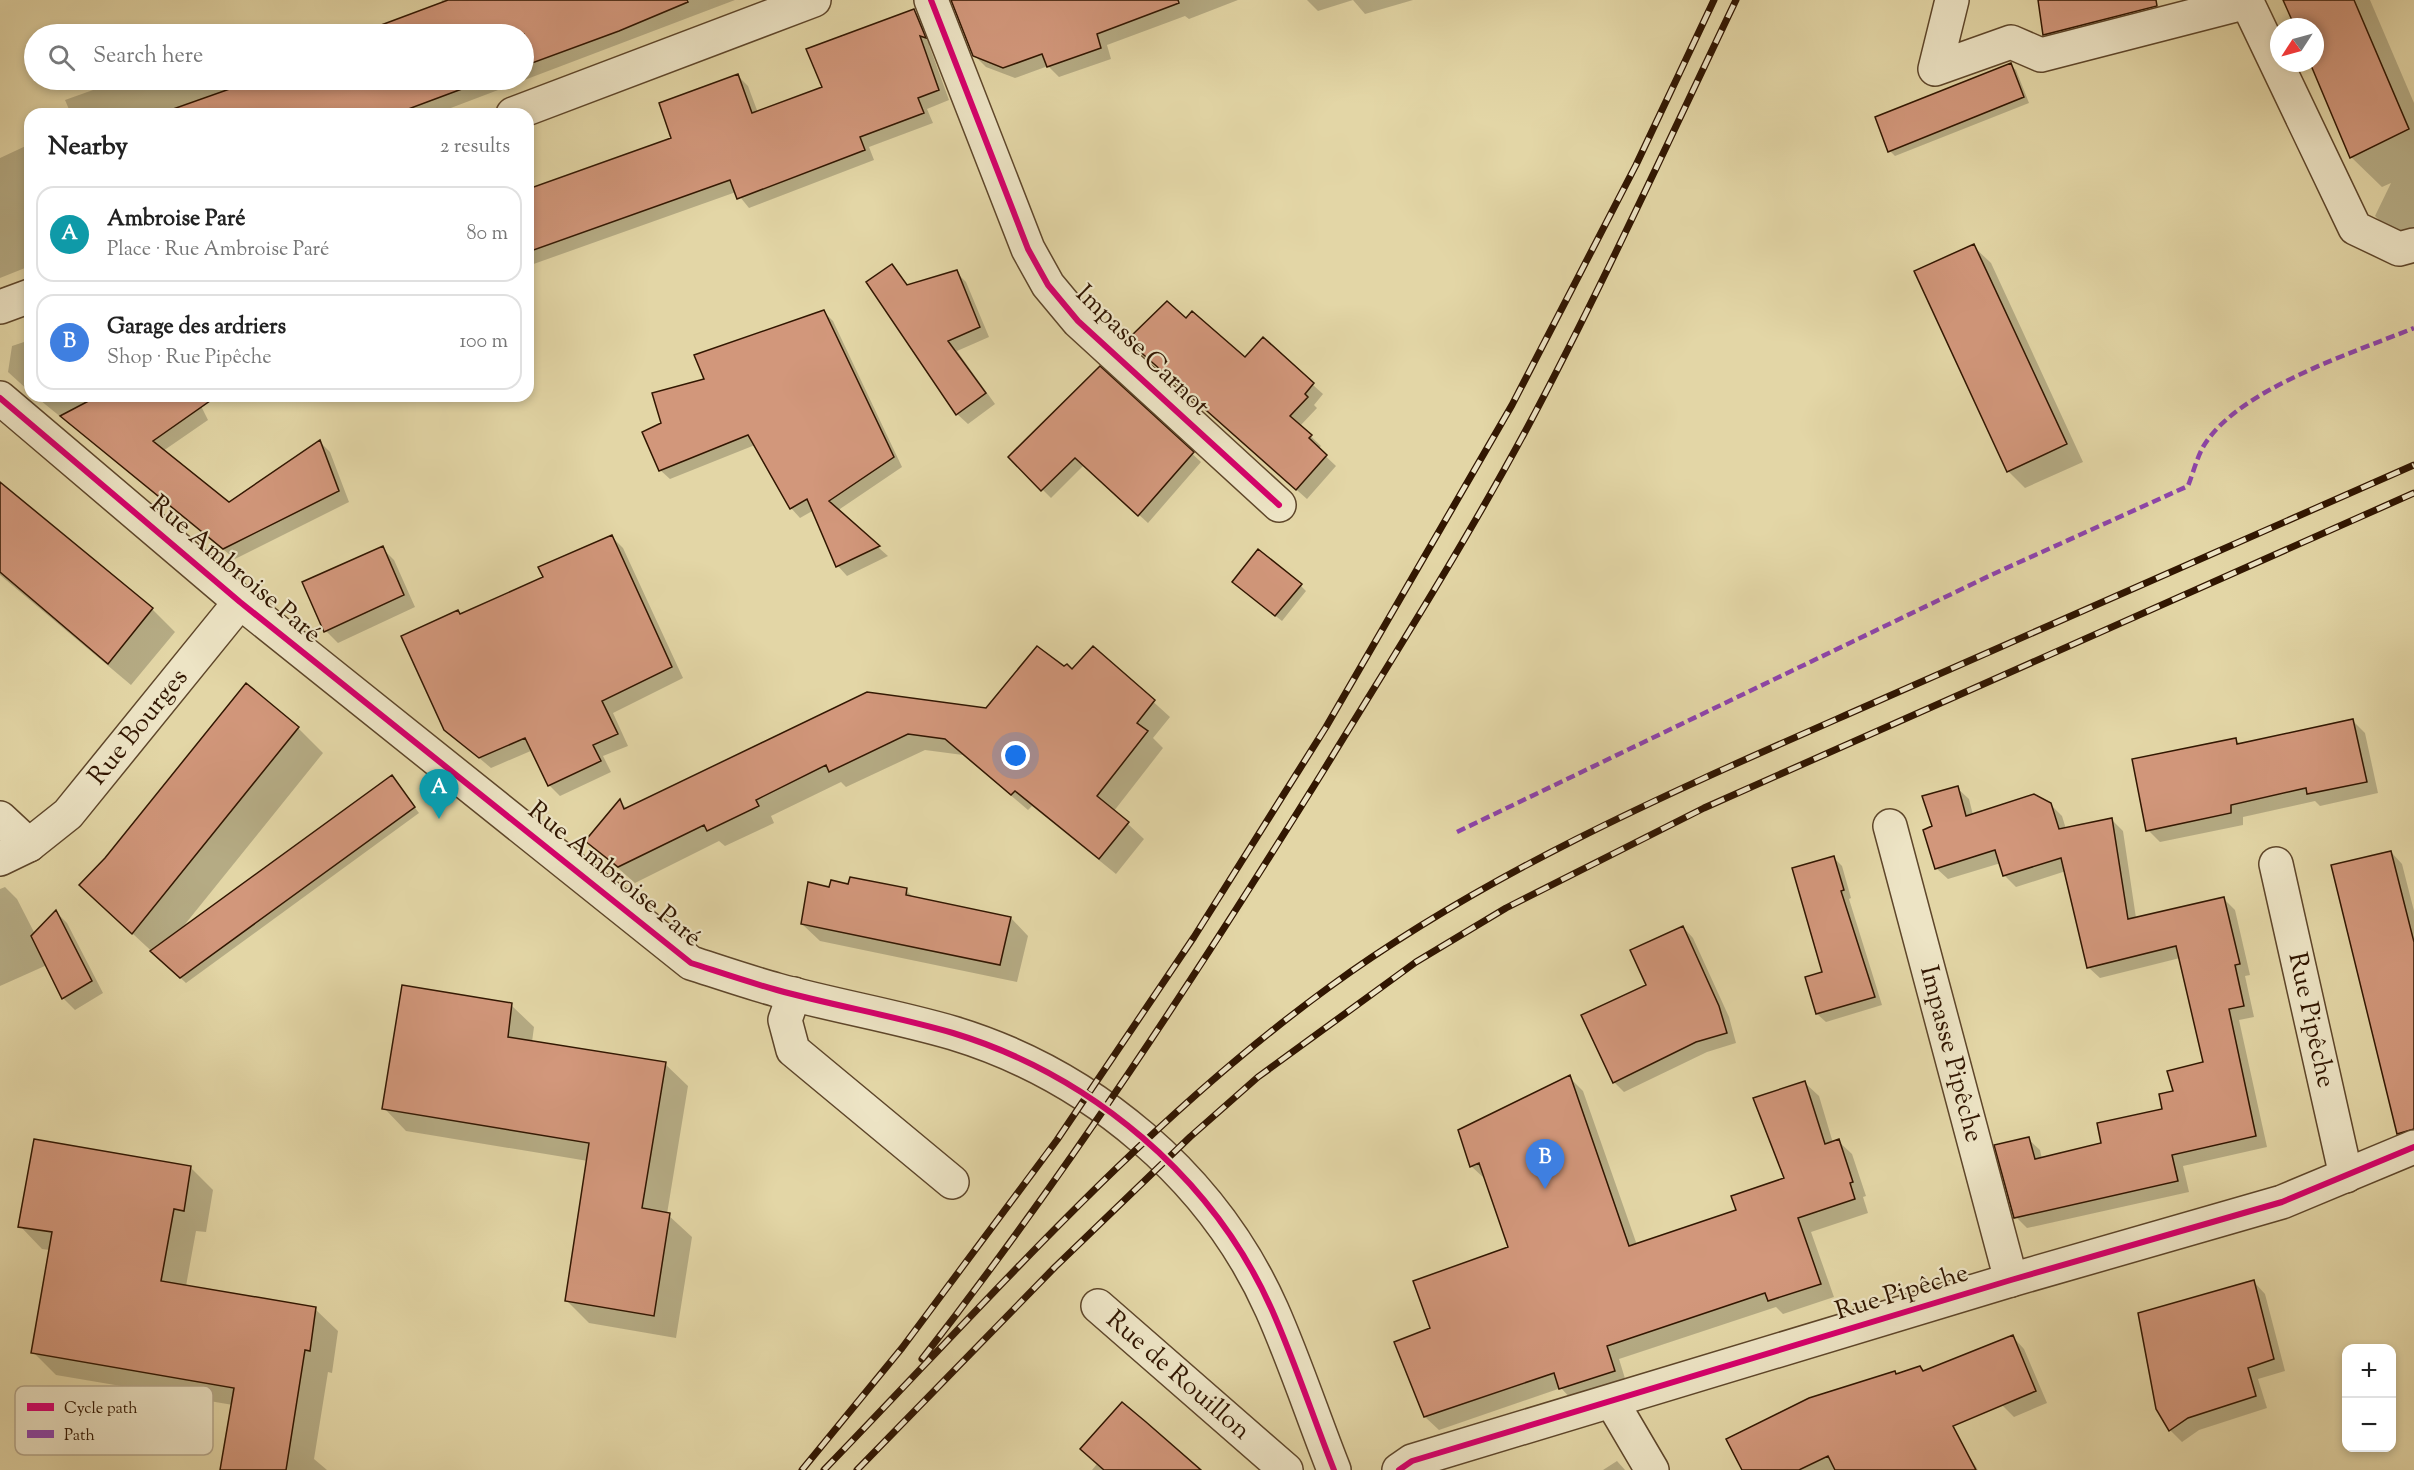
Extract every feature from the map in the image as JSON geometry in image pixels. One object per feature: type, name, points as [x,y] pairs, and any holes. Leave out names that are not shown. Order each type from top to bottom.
[{"type":"street","points":[[529,108],[814,0]]},
{"type":"street","name":"Impasse Carnot","points":[[931,0],[1028,249],[1048,285],[1078,321],[1279,505]]},
{"type":"street","points":[[1952,0],[1935,69],[2011,42],[2041,55],[2247,2],[2355,228],[2399,249],[2414,244]]},
{"type":"street","points":[[0,307],[24,298]]},
{"type":"street","name":"Rue Ambroise Paré","points":[[0,398],[240,602],[691,963],[794,994],[954,1034],[1052,1076],[1129,1124],[1191,1187],[1223,1226],[1250,1269],[1272,1309],[1334,1470]]},
{"type":"street","name":"Rue Bourges","points":[[0,860],[29,845],[68,814],[240,602]]},
{"type":"street","points":[[0,818],[29,845]]},
{"type":"street","name":"Impasse Pipêche","points":[[1890,826],[2012,1280]]},
{"type":"street","name":"Rue Pipêche","points":[[2276,864],[2346,1176]]},
{"type":"street","points":[[794,994],[784,1020],[793,1050],[952,1182]]},
{"type":"street","name":"Rue Pipêche","points":[[1399,1470],[1412,1461],[2012,1280],[2282,1202],[2414,1147]]},
{"type":"street","name":"Rue de Rouillon","points":[[1098,1306],[1286,1470]]},
{"type":"street","points":[[1612,1401],[1652,1470]]},
{"type":"building","points":[[448,0],[687,0],[688,2],[619,31],[534,62],[534,24],[384,24]]},
{"type":"building","points":[[951,0],[1178,0],[1179,3],[1097,34],[1101,48],[1047,67],[1042,54],[1003,68],[973,56]]},
{"type":"building","points":[[2038,0],[2156,0],[2157,6],[2043,35]]},
{"type":"building","points":[[2283,0],[2354,0],[2409,129],[2350,158],[2314,72],[2324,72],[2324,18],[2291,18]]},
{"type":"building","points":[[914,9],[926,38],[920,36],[939,90],[918,98],[924,113],[860,137],[865,150],[737,199],[730,180],[534,250],[534,187],[671,138],[659,103],[738,74],[752,113],[822,87],[806,49]]},
{"type":"building","points":[[2011,63],[2024,97],[1888,152],[1875,117]]},
{"type":"building","points":[[227,90],[459,90],[411,108],[176,108]]},
{"type":"building","points":[[1974,244],[2067,444],[2007,472],[1914,271]]},
{"type":"building","points":[[892,264],[907,285],[957,270],[980,327],[948,341],[986,393],[956,415],[866,282]]},
{"type":"building","points":[[1167,301],[1186,318],[1192,311],[1245,357],[1263,337],[1314,383],[1305,394],[1308,397],[1290,416],[1312,435],[1309,438],[1327,455],[1296,490],[1127,340]]},
{"type":"building","points":[[824,310],[894,457],[829,501],[880,546],[836,567],[807,499],[790,509],[748,435],[659,471],[642,432],[661,423],[652,393],[704,379],[694,355]]},
{"type":"building","points":[[1100,366],[1194,452],[1138,516],[1075,458],[1041,491],[1008,457]]},
{"type":"building","points":[[87,402],[208,402],[153,441],[229,502],[320,440],[339,491],[223,549],[60,416]]},
{"type":"building","points":[[0,482],[153,608],[108,664],[0,572]]},
{"type":"building","points":[[612,535],[672,667],[602,701],[618,734],[593,745],[601,761],[548,786],[525,738],[479,758],[444,730],[401,636],[458,610],[460,614],[543,577],[538,567]]},
{"type":"building","points":[[383,546],[404,595],[324,632],[302,582]]},
{"type":"building","points":[[1258,549],[1302,584],[1275,616],[1232,582]]},
{"type":"building","points":[[1037,646],[1064,666],[1067,664],[1072,669],[1093,646],[1155,700],[1137,723],[1148,731],[1097,796],[1129,822],[1099,859],[1015,791],[1011,795],[945,739],[908,734],[829,772],[826,765],[756,800],[759,806],[707,831],[704,825],[618,867],[585,841],[620,799],[624,809],[867,692],[986,708]]},
{"type":"building","points":[[246,683],[299,727],[132,934],[79,885],[105,858]]},
{"type":"building","points":[[2353,719],[2367,782],[2307,794],[2306,788],[2231,805],[2231,813],[2146,831],[2132,759],[2236,738],[2237,744]]},
{"type":"building","points":[[392,775],[415,807],[180,978],[150,951]]},
{"type":"building","points":[[1958,786],[1966,816],[2034,794],[2051,803],[2059,829],[2112,818],[2128,919],[2224,897],[2240,964],[2235,965],[2244,1006],[2229,1009],[2256,1136],[2172,1155],[2178,1181],[2014,1218],[1994,1145],[2029,1137],[2035,1159],[2101,1143],[2097,1123],[2162,1109],[2159,1094],[2173,1091],[2167,1071],[2203,1062],[2176,946],[2087,968],[2061,858],[2003,876],[1995,850],[1935,869],[1923,830],[1932,826],[1922,796]]},
{"type":"building","points":[[2391,851],[2414,942],[2414,1129],[2397,1134],[2331,865]]},
{"type":"building","points":[[1834,856],[1844,890],[1841,891],[1875,997],[1816,1014],[1805,977],[1822,972],[1792,868]]},
{"type":"building","points":[[850,877],[907,888],[906,895],[1011,917],[1000,965],[801,924],[808,882],[829,887],[831,880],[848,884]]},
{"type":"building","points":[[56,910],[92,981],[62,999],[31,936]]},
{"type":"building","points":[[1683,926],[1719,1006],[1727,1033],[1696,1042],[1613,1083],[1581,1015],[1646,985],[1630,950]]},
{"type":"building","points":[[402,985],[512,1003],[508,1037],[666,1062],[642,1208],[670,1213],[654,1316],[565,1301],[589,1143],[382,1109]]},
{"type":"building","points":[[1570,1075],[1629,1246],[1736,1210],[1731,1196],[1784,1178],[1753,1098],[1805,1081],[1825,1144],[1839,1139],[1853,1182],[1850,1183],[1855,1199],[1798,1218],[1821,1284],[1768,1301],[1765,1293],[1607,1346],[1615,1371],[1559,1389],[1554,1373],[1424,1417],[1394,1342],[1430,1328],[1413,1281],[1508,1247],[1479,1163],[1470,1167],[1458,1130]]},
{"type":"building","points":[[34,1139],[191,1166],[184,1211],[174,1209],[161,1281],[316,1307],[310,1351],[305,1350],[286,1470],[220,1470],[234,1388],[31,1353],[52,1232],[18,1227]]},
{"type":"building","points":[[2254,1280],[2274,1359],[2248,1368],[2256,1396],[2188,1418],[2169,1431],[2156,1409],[2138,1313]]},
{"type":"building","points":[[2013,1335],[2036,1391],[1953,1426],[1976,1470],[1835,1470],[1828,1456],[1799,1470],[1742,1470],[1726,1439],[1809,1398],[1895,1371],[1896,1374],[1920,1366],[1923,1371]]},
{"type":"building","points":[[1122,1402],[1201,1470],[1104,1470],[1080,1449]]},
{"type":"railway","points":[[802,1470],[902,1348],[1057,1140],[1194,937],[1326,727],[1512,405],[1636,165],[1714,0]]},
{"type":"railway","points":[[922,1359],[1029,1217],[1130,1071],[1322,773],[1452,560],[1502,474],[1581,324],[1736,0]]},
{"type":"railway","points":[[824,1470],[1005,1280],[1129,1157],[1259,1041],[1328,988],[1390,945],[1454,905],[1520,868],[1655,801],[2414,465]]},
{"type":"railway","points":[[857,1470],[1055,1267],[1190,1137],[1258,1077],[1416,962],[1506,908],[1704,808],[2414,493]]},
{"type":"marked path","points":[[1457,832],[1991,575],[2188,486],[2203,447],[2219,426],[2242,407],[2298,375],[2414,328]]},
{"type":"cycle path","points":[[931,0],[1028,249],[1048,285],[1078,321],[1279,505]]},
{"type":"cycle path","points":[[0,398],[240,602],[691,963],[777,990],[953,1033],[1004,1052],[1053,1075],[1099,1104],[1142,1137],[1182,1175],[1217,1217],[1247,1262],[1272,1310],[1334,1470]]},
{"type":"cycle path","points":[[1399,1470],[1412,1461],[2011,1280],[2282,1202],[2414,1147]]},
{"type":"place","name":"Ambroise Paré","points":[[439,819]]},
{"type":"place","name":"Garage des ardriers","points":[[1545,1189]]}]
